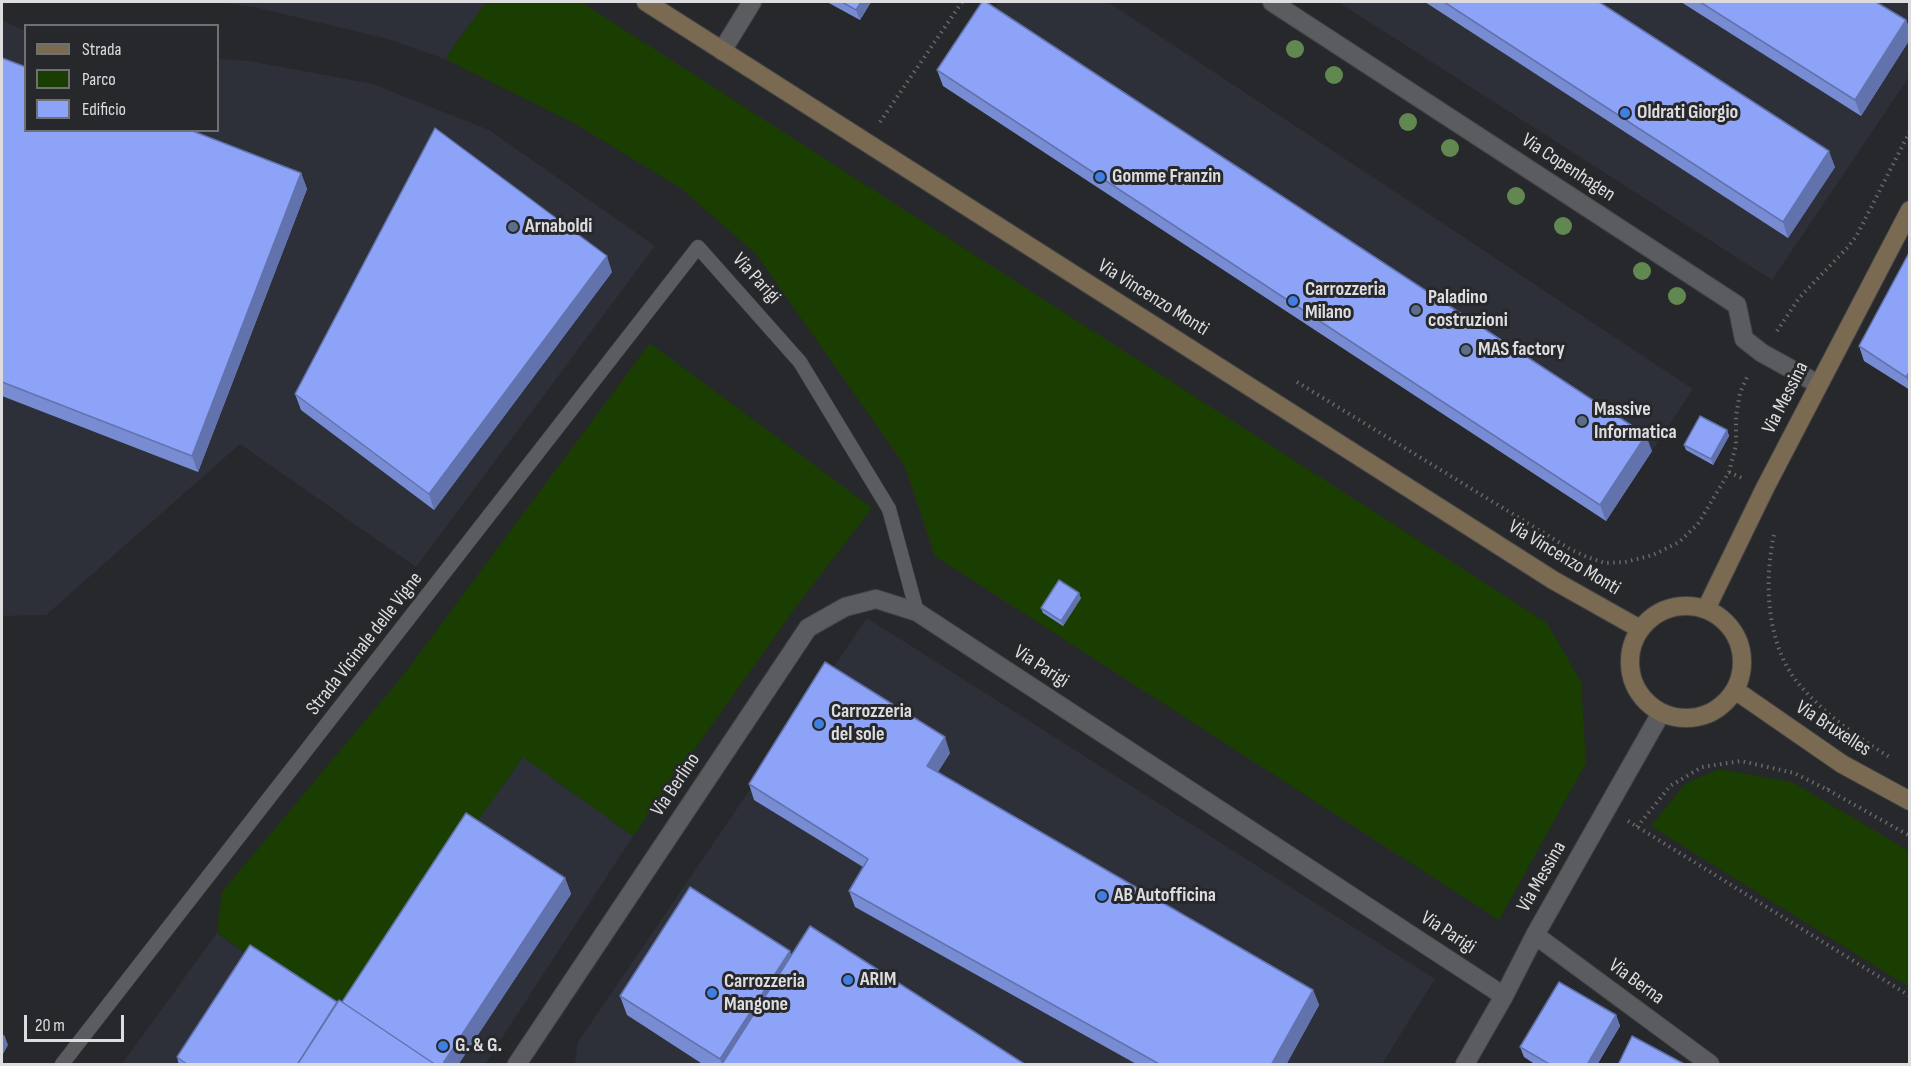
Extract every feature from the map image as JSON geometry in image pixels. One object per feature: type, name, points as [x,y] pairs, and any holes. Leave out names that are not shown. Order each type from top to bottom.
[{"type":"street","name":"Via Vincenzo Monti","points":[[646,2],[1543,573],[1640,628]]},
{"type":"street","points":[[722,51],[752,2]]},
{"type":"street","name":"Via Copenhagen","points":[[1272,2],[1737,305],[1744,339],[1762,353],[1818,384]]},
{"type":"street","name":"Via Messina","points":[[1706,609],[1818,384],[1910,210]]},
{"type":"street","name":"Via Berlino","points":[[525,1062],[808,628],[845,607],[876,599],[916,612]]},
{"type":"street","points":[[1688,605],[1706,609],[1720,616],[1732,628],[1739,642],[1743,658],[1741,674],[1735,690],[1725,703],[1711,712],[1694,718],[1677,717],[1661,712],[1645,701],[1634,684],[1629,666],[1631,646],[1640,628],[1653,616],[1669,608],[1688,605]]},
{"type":"street","name":"Via Parigi","points":[[916,612],[1504,996]]},
{"type":"street","name":"Via Bruxelles","points":[[1735,690],[1842,764],[1910,801]]},
{"type":"street","name":"Via Messina","points":[[1465,1065],[1504,996],[1534,935],[1661,712]]},
{"type":"street","name":"Via Berna","points":[[1534,935],[1710,1065]]},
{"type":"lane","name":"Via Parigi","points":[[698,247],[800,362],[889,509],[916,612]]},
{"type":"lane","name":"Strada Vicinale delle Vigne","points":[[62,1065],[698,247]]},
{"type":"path","points":[[868,144],[962,2]]},
{"type":"path","points":[[1570,549],[1605,563],[1625,562],[1653,555],[1679,542],[1698,524],[1729,472],[1736,445],[1736,416],[1740,393],[1750,370],[1799,298],[1857,235],[1910,131]]},
{"type":"path","points":[[1776,527],[1768,572],[1768,601],[1776,636],[1785,660],[1797,681],[1827,712],[1857,737],[1898,762]]},
{"type":"path","points":[[1637,827],[1670,786],[1702,767],[1741,761],[1794,773],[1910,836]]},
{"type":"path","points":[[1828,790],[1842,764]]},
{"type":"path","points":[[1607,808],[1910,996]]},
{"type":"shaded area","points":[[217,2],[486,2],[445,59],[388,39],[254,7]]},
{"type":"shaded area","points":[[998,2],[1108,2],[1693,389],[1606,521],[943,86]]},
{"type":"shaded area","points":[[1338,2],[1909,2],[1909,77],[1772,280]]},
{"type":"shaded area","points":[[2,20],[24,31],[24,132],[219,132],[219,59],[249,61],[373,84],[489,130],[655,246],[416,567],[240,444],[46,615],[2,616]]},
{"type":"shaded area","points":[[867,618],[1435,979],[1382,1064],[575,1063],[578,1042]]},
{"type":"shaded area","points":[[523,757],[633,836],[485,1064],[122,1064],[217,933],[256,961],[472,829]]},
{"type":"green space","points":[[486,2],[581,2],[1547,623],[1581,682],[1586,763],[1499,920],[935,556],[905,466],[756,254],[682,189],[574,123],[445,59]]},
{"type":"green space","points":[[650,343],[872,508],[795,608],[633,836],[523,757],[472,829],[346,1020],[217,933],[222,892],[405,673]]},
{"type":"green space","points":[[1719,769],[1792,782],[1909,851],[1909,987],[1651,826],[1685,784]]},
{"type":"building","points":[[842,2],[861,2],[856,10]]},
{"type":"building","points":[[982,2],[986,2],[1646,435],[1600,505],[937,70]]},
{"type":"building","points":[[1444,2],[1599,2],[1829,151],[1783,222]]},
{"type":"building","points":[[1700,2],[1876,2],[1906,20],[1855,100]]},
{"type":"building","points":[[2,58],[24,66],[24,132],[195,132],[301,173],[192,456],[2,382]]},
{"type":"building","points":[[435,128],[607,256],[429,494],[295,394]]},
{"type":"building","points":[[1910,251],[1910,371],[1906,377],[1859,346]]},
{"type":"building","points":[[1700,416],[1727,430],[1711,459],[1684,445]]},
{"type":"building","points":[[1059,580],[1079,593],[1061,621],[1041,608]]},
{"type":"building","points":[[825,662],[945,737],[927,766],[1313,990],[1271,1065],[1161,1065],[849,891],[868,859],[749,784]]},
{"type":"building","points":[[466,813],[565,878],[442,1065],[436,1065],[342,1002]]},
{"type":"building","name":"Carrozzeria Mangone","points":[[690,887],[790,951],[720,1059],[620,996]]},
{"type":"building","points":[[810,926],[1026,1065],[723,1065]]},
{"type":"building","points":[[250,945],[337,1002],[297,1065],[188,1065],[177,1057]]},
{"type":"building","points":[[1559,982],[1616,1015],[1587,1065],[1551,1065],[1520,1047]]},
{"type":"building","points":[[339,1000],[436,1065],[297,1065]]},
{"type":"building","points":[[1632,1036],[1686,1065],[1618,1065]]},
{"type":"place","name":"Oldrati Giorgio","points":[[1625,113]]},
{"type":"place","name":"Gomme Franzin","points":[[1100,177]]},
{"type":"place","name":"Arnaboldi","points":[[513,227]]},
{"type":"place","name":"Carrozzeria Milano","points":[[1293,301]]},
{"type":"place","name":"Paladino costruzioni","points":[[1416,310]]},
{"type":"place","name":"MAS factory","points":[[1466,350]]},
{"type":"place","name":"Massive Informatica","points":[[1582,421]]},
{"type":"place","name":"Carrozzeria del sole","points":[[819,724]]},
{"type":"place","name":"AB Autofficina","points":[[1102,896]]},
{"type":"place","name":"ARIM","points":[[848,980]]},
{"type":"place","name":"Carrozzeria Mangone","points":[[712,993]]},
{"type":"place","name":"G. & G.","points":[[443,1046]]}]
